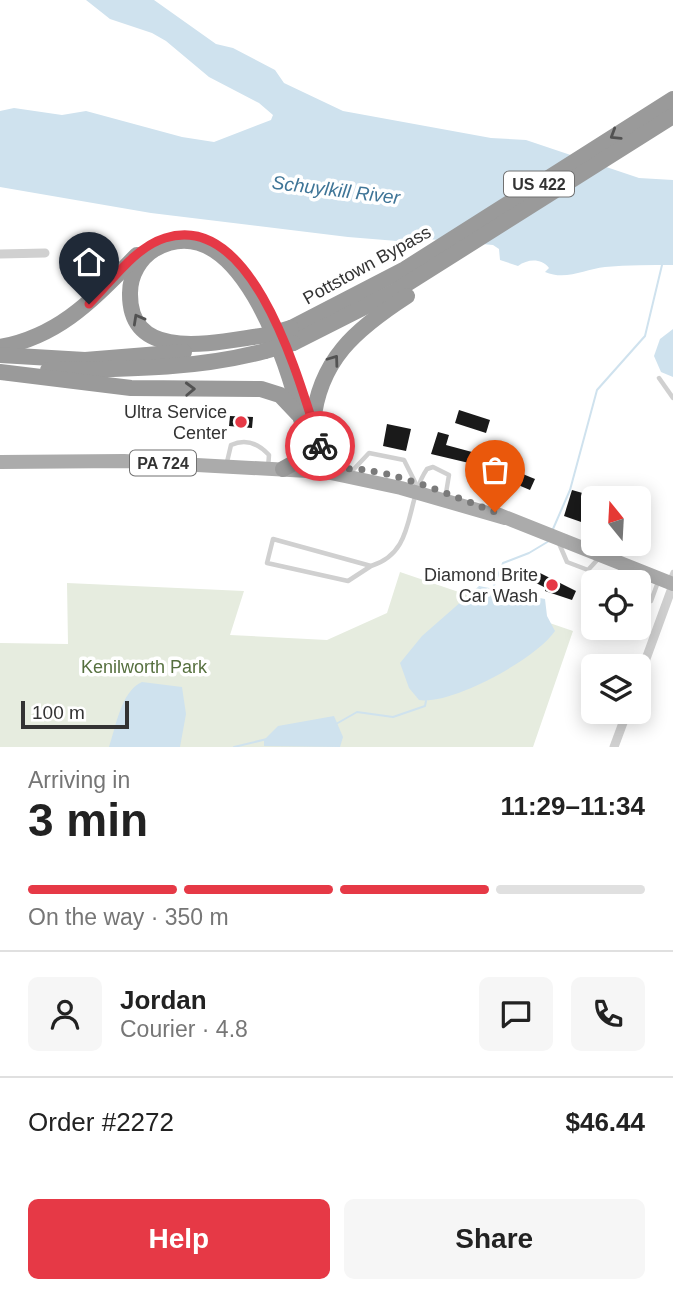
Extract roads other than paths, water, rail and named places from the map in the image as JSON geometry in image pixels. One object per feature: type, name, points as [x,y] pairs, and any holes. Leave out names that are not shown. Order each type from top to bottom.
[{"type":"highway","name":"Pottstown Bypass","points":[[292,336],[405,269],[673,99]]},
{"type":"highway","name":"US 422","points":[[430,275],[673,116]]},
{"type":"highway","points":[[0,347],[35,338],[72,317],[150,245],[175,236],[197,237],[230,256],[263,293],[307,421],[309,441],[326,472]]},
{"type":"highway","points":[[267,343],[182,345],[156,339],[143,330],[132,310],[130,288],[136,269],[152,251],[177,242],[208,249],[233,267],[250,285],[265,312],[326,472]]},
{"type":"highway","name":"Pottstown Bypass","points":[[0,372],[205,365],[359,312],[430,275]]},
{"type":"highway","points":[[307,421],[321,380],[344,347],[382,312],[430,275]]},
{"type":"highway","name":"Pottstown Bypass","points":[[0,355],[85,360],[267,343]]},
{"type":"highway","points":[[0,372],[142,389],[261,389],[285,399],[307,421]]},
{"type":"highway","points":[[276,469],[301,459],[309,441]]},
{"type":"main road","name":"PA 724","points":[[0,462],[124,461],[326,472],[416,488]]},
{"type":"main road","name":"PA 724","points":[[326,472],[338,467],[354,469],[445,497],[637,570]]},
{"type":"main road","name":"PA 724","points":[[651,574],[669,580]]},
{"type":"street","points":[[0,254],[44,253]]},
{"type":"street","points":[[646,654],[669,580]]},
{"type":"street","points":[[614,747],[622,724]]},
{"type":"lane","points":[[659,378],[673,398]]},
{"type":"lane","points":[[227,466],[228,451],[240,441],[255,443],[264,449],[276,469]]},
{"type":"lane","points":[[354,469],[369,453],[404,460],[416,488]]},
{"type":"lane","points":[[371,566],[273,540],[267,563],[348,581],[400,549],[416,488],[427,469],[443,471],[450,480],[445,497]]},
{"type":"lane","points":[[618,556],[620,570]]},
{"type":"lane","points":[[651,601],[669,580]]},
{"type":"water","name":"Schuylkill River","points":[[86,0],[154,0],[216,44],[233,48],[275,70],[284,83],[343,111],[491,138],[526,140],[639,178],[673,180],[673,265],[605,267],[560,275],[545,272],[549,268],[538,261],[518,266],[500,260],[499,249],[493,245],[428,239],[397,241],[348,237],[151,213],[0,187],[0,111],[14,108],[62,115],[86,111],[182,137],[214,142],[271,120],[273,115],[259,103],[209,77],[166,41],[152,33],[110,19]]},
{"type":"water","points":[[673,329],[673,377],[661,372],[654,356],[660,339]]},
{"type":"water","points":[[479,586],[545,599],[547,616],[555,631],[530,654],[492,678],[452,695],[434,700],[419,700],[409,688],[400,663],[422,636]]},
{"type":"water","points":[[142,682],[182,687],[186,714],[180,747],[109,747],[124,701]]},
{"type":"water","points":[[334,716],[343,737],[340,747],[264,746],[264,740],[278,726]]},
{"type":"waterway","points":[[553,529],[570,490],[597,390],[645,336],[662,265]]},
{"type":"waterway","points":[[493,588],[503,563],[529,553],[549,541]]},
{"type":"waterway","points":[[336,724],[357,712],[393,717],[425,706],[426,701]]},
{"type":"waterway","points":[[234,747],[267,739]]},
{"type":"place","name":"Ultra Service Center","points":[[241,422]]},
{"type":"place","name":"Diamond Brite Car Wash","points":[[552,585]]},
{"type":"park label","name":"Kenilworth Park","points":[[144,667]]}]
